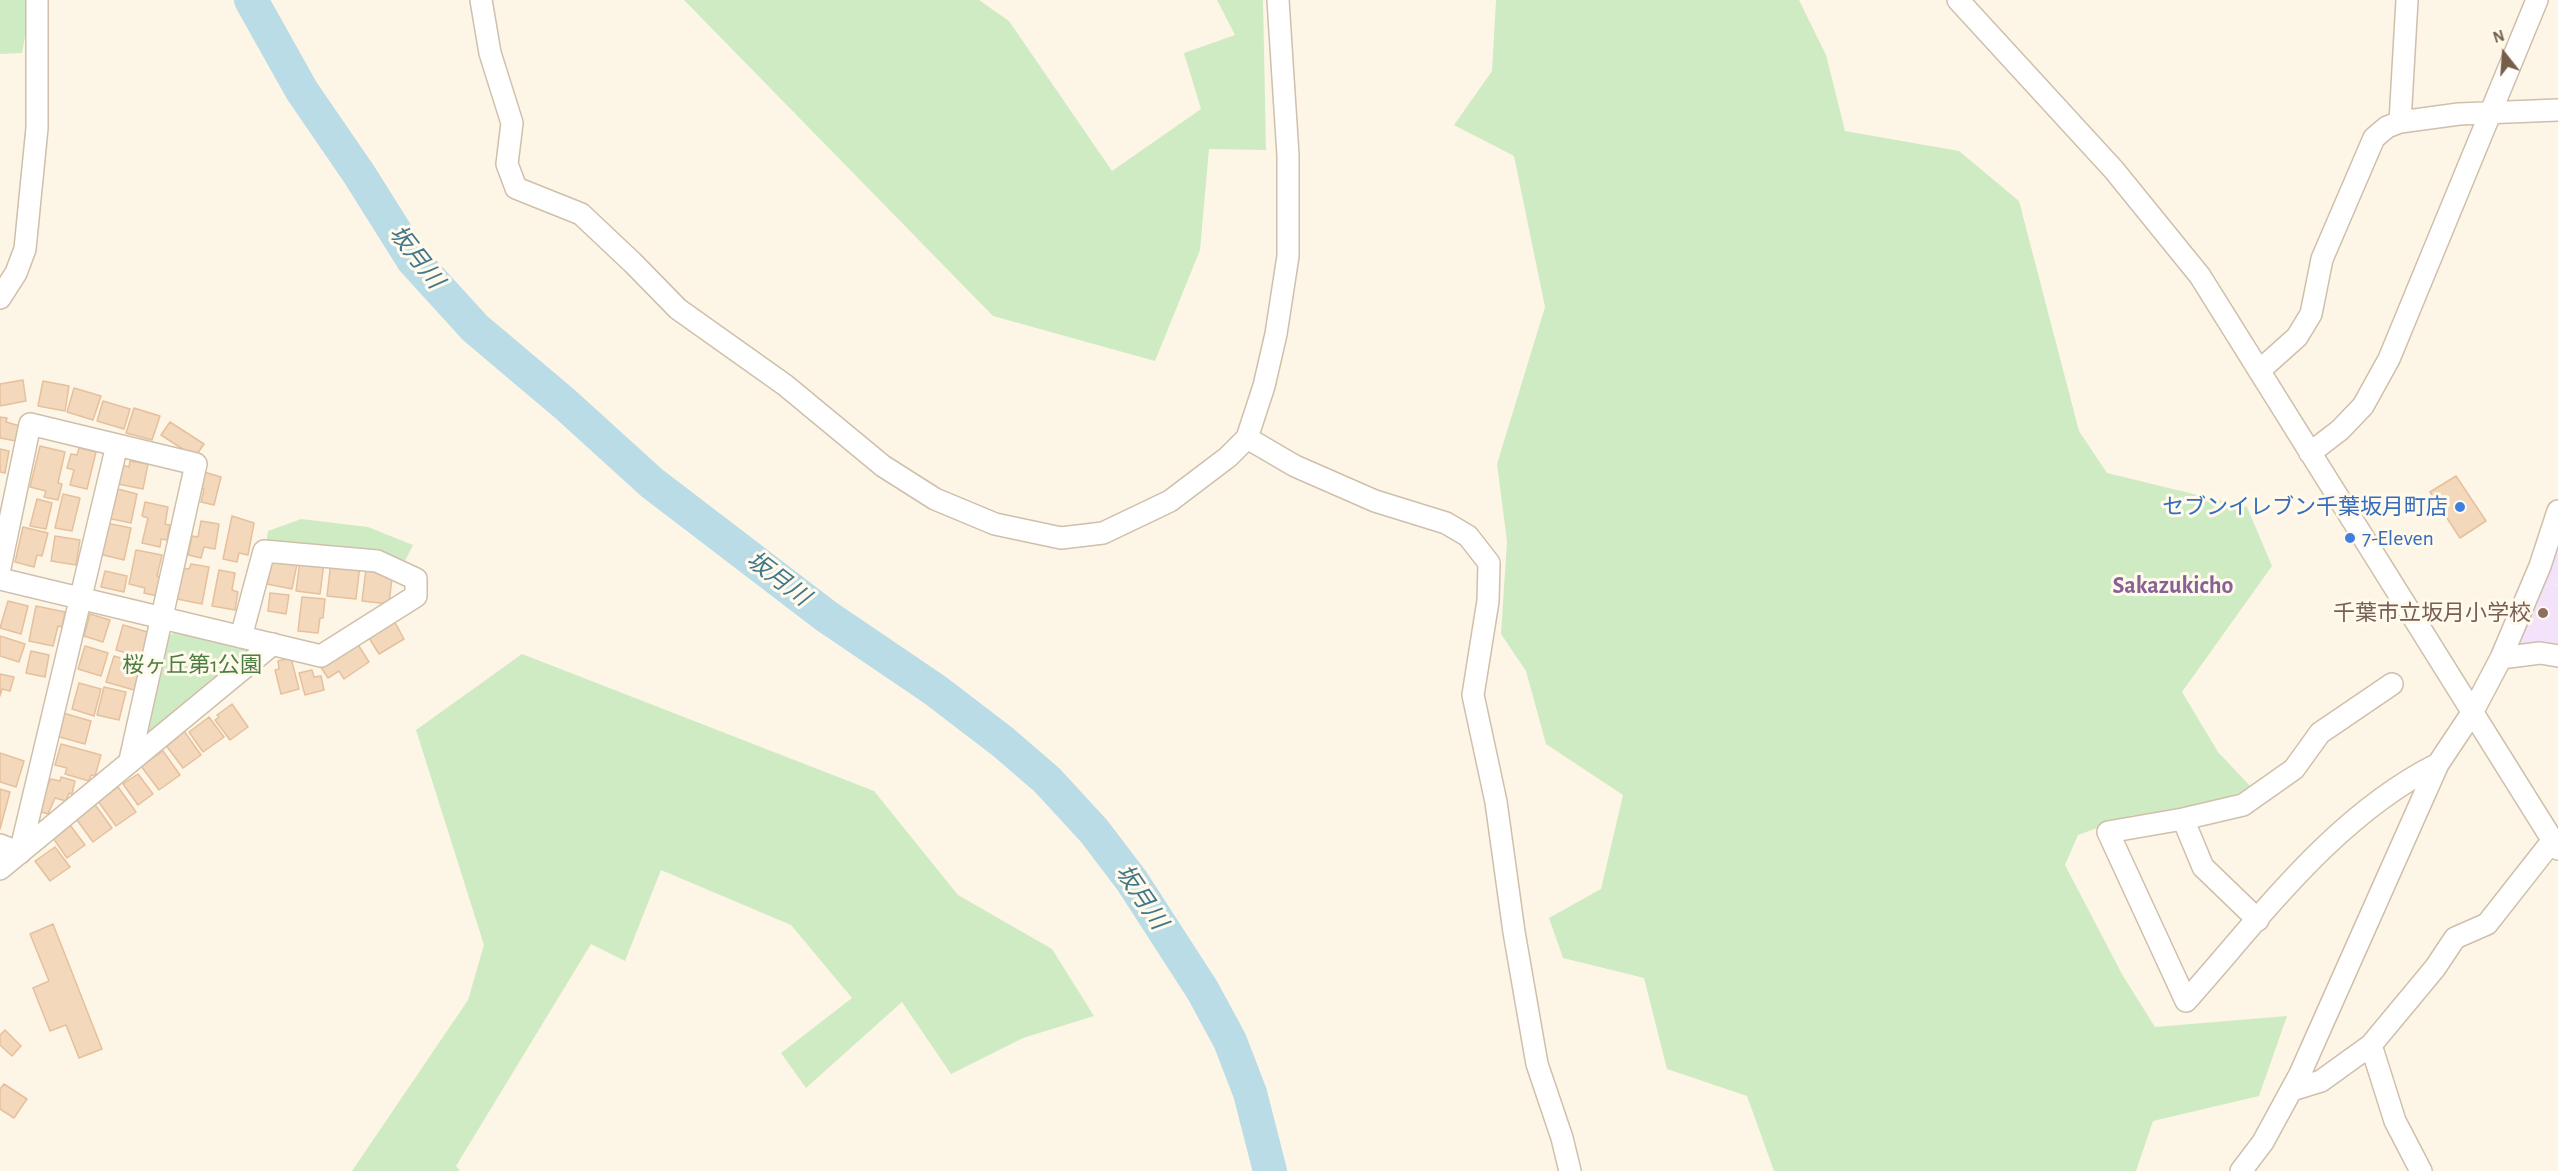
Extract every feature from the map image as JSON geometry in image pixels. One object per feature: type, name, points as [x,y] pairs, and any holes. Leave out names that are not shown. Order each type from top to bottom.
[{"type":"street","points":[[0,298],[16,273],[25,249],[37,128],[37,0]]},
{"type":"street","points":[[482,0],[490,53],[512,123],[507,164],[516,188],[581,214],[633,262],[678,309],[785,385],[883,466],[935,499],[995,524],[1061,538],[1103,533],[1170,501],[1228,457],[1247,438],[1264,386],[1276,334],[1288,256],[1288,155],[1278,0]]},
{"type":"street","points":[[1958,0],[2114,170],[2200,276],[2555,844],[2487,924],[2455,938],[2435,968],[2371,1046],[2321,1081],[2292,1090]]},
{"type":"street","points":[[2400,122],[2407,0]]},
{"type":"street","points":[[2310,453],[2340,430],[2363,406],[2389,359],[2537,0]]},
{"type":"street","points":[[2259,371],[2297,337],[2311,314],[2322,259],[2374,138],[2387,127],[2400,122],[2459,114],[2490,115],[2558,110]]},
{"type":"street","points":[[0,568],[30,424],[196,464],[130,760]]},
{"type":"street","points":[[1247,438],[1296,466],[1375,501],[1446,523],[1468,536],[1489,563],[1488,601],[1473,695],[1496,802],[1514,932],[1537,1064],[1562,1138],[1570,1171]]},
{"type":"street","points":[[20,853],[117,445]]},
{"type":"street","points":[[2241,1171],[2263,1142],[2292,1090],[2438,764],[2472,713],[2501,658],[2540,566],[2558,511]]},
{"type":"street","points":[[0,579],[241,637],[273,644],[321,656],[416,596],[416,579],[377,561],[264,550],[241,637]]},
{"type":"street","points":[[0,868],[273,644]]},
{"type":"street","points":[[2501,658],[2540,653],[2558,656]]},
{"type":"street","points":[[2392,684],[2320,733],[2295,769],[2243,805],[2184,819],[2108,832],[2186,1001],[2307,865],[2363,811],[2408,779],[2438,764]]},
{"type":"street","points":[[2184,819],[2203,867],[2258,920]]},
{"type":"street","points":[[0,845],[20,853]]},
{"type":"street","points":[[2371,1046],[2396,1121],[2421,1171]]},
{"type":"shaded area","name":"千葉市立坂月小学校","points":[[2558,543],[2558,585],[2549,581],[2558,586],[2558,651],[2522,645],[2516,640]]},
{"type":"green space","points":[[0,0],[32,0],[22,53],[0,54]]},
{"type":"green space","points":[[684,0],[979,0],[1009,21],[1112,171],[1201,109],[1184,53],[1235,35],[1217,0],[1263,0],[1266,150],[1209,149],[1200,250],[1155,361],[993,316]]},
{"type":"green space","points":[[1496,0],[1799,0],[1826,55],[1845,131],[1959,151],[2019,201],[2079,431],[2107,473],[2247,507],[2272,566],[2182,692],[2218,752],[2252,788],[2154,826],[2133,815],[2078,835],[2065,865],[2123,976],[2155,1027],[2287,1016],[2259,1096],[2153,1121],[2136,1171],[1774,1171],[1747,1096],[1667,1069],[1644,978],[1563,958],[1549,918],[1601,889],[1623,795],[1546,744],[1526,671],[1501,634],[1507,541],[1497,464],[1545,307],[1514,156],[1454,125],[1492,71]]},
{"type":"green space","points":[[301,519],[368,527],[413,545],[402,567],[266,544],[268,531]]},
{"type":"green space","name":"桜ヶ丘第1公園","points":[[180,630],[258,649],[148,741],[143,734],[168,636]]},
{"type":"green space","points":[[522,654],[874,791],[958,895],[1052,949],[1094,1016],[1023,1038],[951,1074],[902,1002],[806,1088],[781,1053],[852,998],[791,925],[661,870],[625,961],[591,944],[456,1166],[460,1171],[352,1171],[468,1000],[484,945],[416,730]]},
{"type":"building","points":[[23,380],[26,401],[0,406],[0,384]]},
{"type":"building","points":[[43,381],[69,386],[65,411],[38,406]]},
{"type":"building","points":[[74,388],[101,396],[93,420],[67,412]]},
{"type":"building","points":[[103,401],[130,409],[124,429],[97,421]]},
{"type":"building","points":[[134,408],[160,416],[152,440],[126,433]]},
{"type":"building","points":[[0,417],[7,418],[6,422],[20,426],[16,441],[0,438]]},
{"type":"building","points":[[170,422],[204,444],[195,457],[161,435]]},
{"type":"building","points":[[40,446],[65,452],[58,483],[62,484],[58,500],[44,497],[46,491],[30,487]]},
{"type":"building","points":[[79,448],[96,452],[87,489],[70,485],[74,470],[67,468],[71,454],[77,455]]},
{"type":"building","points":[[0,449],[9,451],[5,473],[0,472]]},
{"type":"building","points":[[130,461],[148,464],[143,489],[118,484],[122,465],[129,467]]},
{"type":"building","points":[[204,472],[221,477],[214,505],[201,502],[204,489],[200,488]]},
{"type":"building","points":[[2456,476],[2486,521],[2460,538],[2430,492]]},
{"type":"building","points":[[114,488],[137,494],[131,523],[107,518]]},
{"type":"building","points":[[63,494],[80,498],[72,531],[55,528]]},
{"type":"building","points":[[37,499],[52,503],[46,529],[30,526]]},
{"type":"building","points":[[145,502],[168,507],[165,524],[170,525],[167,540],[161,539],[160,547],[142,543],[148,518],[142,516]]},
{"type":"building","points":[[232,516],[254,523],[248,555],[239,553],[237,562],[223,559]]},
{"type":"building","points":[[201,521],[219,524],[215,549],[204,547],[201,558],[188,555],[192,536],[198,537]]},
{"type":"building","points":[[106,523],[131,528],[124,560],[99,554]]},
{"type":"building","points":[[23,527],[48,533],[42,556],[37,555],[34,567],[15,562]]},
{"type":"building","points":[[55,536],[80,540],[76,565],[51,561]]},
{"type":"building","points":[[136,550],[162,555],[157,576],[161,577],[157,596],[144,593],[145,588],[129,584]]},
{"type":"building","points":[[272,559],[297,564],[292,589],[267,584]]},
{"type":"building","points":[[300,560],[324,563],[320,594],[296,591]]},
{"type":"building","points":[[331,562],[360,565],[356,599],[327,596]]},
{"type":"building","points":[[191,564],[209,567],[202,604],[177,599],[183,568],[189,569]]},
{"type":"building","points":[[366,569],[380,570],[392,578],[389,604],[362,601]]},
{"type":"building","points":[[219,570],[235,573],[232,590],[238,592],[235,610],[212,606]]},
{"type":"building","points":[[105,571],[127,576],[124,592],[101,587]]},
{"type":"building","points":[[270,593],[289,595],[286,614],[268,611]]},
{"type":"building","points":[[302,597],[325,599],[323,618],[320,618],[318,633],[298,631]]},
{"type":"building","points":[[8,601],[28,606],[21,634],[0,628]]},
{"type":"building","points":[[36,606],[65,612],[62,627],[58,626],[53,646],[29,641]]},
{"type":"building","points":[[90,614],[110,620],[103,642],[84,636]]},
{"type":"building","points":[[392,617],[404,639],[379,654],[366,633]]},
{"type":"building","points":[[123,625],[151,633],[144,658],[116,650]]},
{"type":"building","points":[[0,636],[25,644],[19,662],[0,656]]},
{"type":"building","points":[[357,643],[369,662],[344,679],[339,671],[328,678],[320,666]]},
{"type":"building","points":[[85,646],[108,653],[101,676],[78,669]]},
{"type":"building","points":[[31,651],[49,655],[45,677],[26,673]]},
{"type":"building","points":[[114,656],[141,664],[134,690],[106,682]]},
{"type":"building","points":[[291,658],[299,689],[281,694],[275,670],[279,669],[278,661]]},
{"type":"building","points":[[312,670],[314,677],[321,676],[324,690],[305,695],[299,673]]},
{"type":"building","points":[[0,674],[14,677],[10,691],[2,689],[0,696]]},
{"type":"building","points":[[79,683],[101,689],[94,716],[72,709]]},
{"type":"building","points":[[104,687],[126,692],[119,720],[97,715]]},
{"type":"building","points":[[232,704],[248,727],[230,740],[215,720],[219,717],[217,715]]},
{"type":"building","points":[[63,713],[91,721],[85,744],[56,736]]},
{"type":"building","points":[[209,717],[224,737],[203,752],[189,732]]},
{"type":"building","points":[[184,731],[201,755],[183,768],[165,744]]},
{"type":"building","points":[[61,744],[101,755],[95,776],[91,775],[89,781],[65,774],[67,768],[55,765]]},
{"type":"building","points":[[163,751],[180,775],[159,790],[141,766]]},
{"type":"building","points":[[0,753],[24,761],[16,787],[0,782]]},
{"type":"building","points":[[138,774],[153,794],[138,805],[123,784]]},
{"type":"building","points":[[61,777],[75,781],[72,794],[69,793],[66,801],[55,798],[48,814],[34,810],[51,779],[60,781]]},
{"type":"building","points":[[118,787],[136,812],[116,826],[98,801]]},
{"type":"building","points":[[0,789],[10,792],[0,829]]},
{"type":"building","points":[[93,802],[112,828],[93,842],[74,816]]},
{"type":"building","points":[[70,825],[85,845],[67,858],[53,838]]},
{"type":"building","points":[[55,847],[70,867],[50,881],[35,861]]},
{"type":"building","points":[[53,924],[102,1049],[79,1058],[66,1025],[50,1031],[33,988],[49,981],[30,934]]},
{"type":"building","points":[[5,1030],[21,1046],[12,1056],[0,1045],[0,1035]]},
{"type":"building","points":[[4,1084],[27,1099],[14,1118],[0,1109],[0,1089]]},
{"type":"waterway","name":"坂月川","points":[[251,0],[302,91],[359,174],[413,260],[475,328],[565,404],[652,483],[826,616],[935,690],[1003,742],[1047,780],[1094,831],[1132,881],[1203,991],[1230,1041],[1250,1093],[1270,1171]]},
{"type":"place","name":"セブンイレブン千葉坂月町店","points":[[2460,507]]},
{"type":"place","name":"7-Eleven","points":[[2350,538]]},
{"type":"place","name":"千葉市立坂月小学校","points":[[2543,613]]},
{"type":"district","name":"Sakazukicho","points":[[2173,586]]}]
